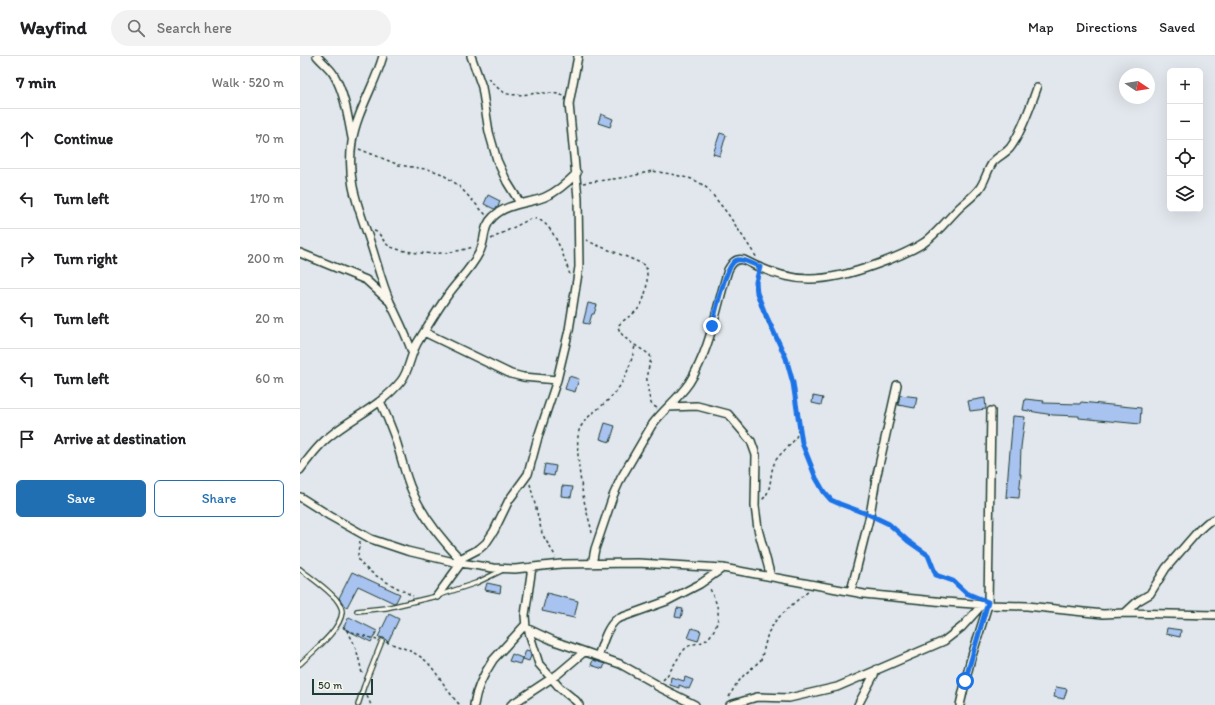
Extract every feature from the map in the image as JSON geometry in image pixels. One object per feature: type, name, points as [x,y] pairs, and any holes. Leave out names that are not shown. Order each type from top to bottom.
[{"type":"street","points":[[318,56],[334,74],[340,86],[347,113],[352,143]]},
{"type":"street","points":[[383,56],[363,104],[352,143],[350,173],[353,190],[376,262],[390,302],[406,333],[412,352]]},
{"type":"street","points":[[471,56],[485,99],[489,132],[497,160],[507,182],[520,203]]},
{"type":"street","points":[[437,596],[458,561],[479,549],[486,543],[494,531],[502,511],[528,474],[538,437],[557,380],[569,330],[580,267],[577,173],[570,115],[570,100],[578,56]]},
{"type":"street","points":[[592,564],[595,549],[613,496],[621,478],[652,425],[689,383],[702,360],[728,270],[734,261],[739,259],[798,278],[823,279],[845,275],[885,261],[910,250],[937,232],[981,187],[993,162],[1010,149],[1037,88]]},
{"type":"street","points":[[300,470],[324,440],[380,401],[394,389],[404,377],[408,369],[412,352],[424,332],[450,292],[479,253],[483,243],[486,225],[491,219],[499,211],[520,203],[547,196],[564,185],[577,173]]},
{"type":"street","points":[[300,253],[366,280],[390,302]]},
{"type":"street","points":[[424,332],[511,374],[528,378],[557,380]]},
{"type":"street","points":[[851,591],[870,515],[879,465],[897,386]]},
{"type":"street","points":[[380,401],[394,436],[412,491],[424,513],[458,561]]},
{"type":"street","points":[[666,409],[697,406],[728,414],[751,441],[756,455],[755,506],[758,529],[771,577]]},
{"type":"street","points":[[960,705],[985,605],[991,411]]},
{"type":"street","points":[[300,497],[362,534],[407,551],[506,569],[561,564],[638,563],[723,568],[878,595],[985,605],[1027,606],[1103,614],[1215,615]]},
{"type":"street","points":[[1125,613],[1138,601],[1150,594],[1166,568],[1199,530],[1208,522],[1215,519]]},
{"type":"street","points":[[532,567],[525,615],[527,627],[537,659],[546,673],[579,705]]},
{"type":"street","points":[[598,656],[608,630],[617,619],[667,601],[705,580],[723,568]]},
{"type":"street","points":[[729,703],[757,698],[789,698],[837,687],[944,641],[962,627],[985,605]]},
{"type":"street","points":[[527,627],[542,636],[620,664],[656,684],[657,686],[695,705]]},
{"type":"street","points":[[474,705],[475,698],[489,666],[499,653],[527,627]]},
{"type":"street","points":[[512,705],[552,679],[584,652]]},
{"type":"street","points":[[858,705],[877,669]]},
{"type":"lane","points":[[300,569],[332,594],[340,604],[342,612],[340,622],[335,629],[300,664]]},
{"type":"lane","points":[[357,611],[386,608],[437,596],[476,583],[506,569]]},
{"type":"lane","points":[[358,705],[382,641]]},
{"type":"path","points":[[477,73],[488,79],[506,93],[519,94],[547,92],[556,93],[570,100]]},
{"type":"path","points":[[352,143],[399,165],[432,170],[442,174],[458,185],[491,219]]},
{"type":"path","points":[[577,184],[628,178],[652,172],[671,174],[692,179],[708,189],[728,214],[754,252],[760,267],[756,282],[757,293],[786,358],[793,383],[802,443],[816,478],[824,492],[831,500],[889,524],[908,541],[928,555],[936,575],[953,581],[962,590],[973,596]]},
{"type":"path","points":[[367,231],[375,231],[380,234],[385,243],[390,246],[422,253],[439,253],[460,250],[483,243],[530,219],[540,219],[544,221],[556,241],[570,276]]},
{"type":"path","points":[[580,236],[590,243],[640,262],[646,267],[646,283],[642,301],[638,309],[622,321],[618,326],[618,330],[635,346],[650,355],[651,359],[646,381],[652,405],[666,409]]},
{"type":"path","points":[[595,549],[584,501],[578,452],[579,429],[587,417],[606,402],[619,388],[630,367],[635,346]]},
{"type":"path","points":[[755,506],[767,495],[770,487],[771,474],[776,461],[796,437],[799,422]]},
{"type":"path","points":[[528,474],[538,522],[542,533],[561,564]]},
{"type":"path","points":[[362,534],[358,557],[364,567],[392,585],[420,599]]},
{"type":"path","points":[[657,686],[671,670],[685,649],[695,643],[706,640],[712,634],[717,623],[719,616],[718,610],[713,595],[705,580]]},
{"type":"path","points":[[729,703],[729,697],[739,681],[761,660],[768,633],[776,620],[795,602],[817,585]]},
{"type":"path","points":[[340,622],[346,630],[356,650],[364,686],[371,705]]},
{"type":"path","points":[[346,630],[411,651],[421,657],[431,667],[460,705]]},
{"type":"building","points":[[601,114],[613,119],[610,127],[598,123]]},
{"type":"building","points":[[720,133],[726,135],[720,156],[713,154]]},
{"type":"building","points":[[488,195],[500,201],[498,207],[494,209],[484,204]]},
{"type":"building","points":[[588,303],[597,305],[589,324],[583,323]]},
{"type":"building","points":[[569,376],[579,379],[575,392],[565,389]]},
{"type":"building","points":[[900,395],[917,397],[915,408],[898,405]]},
{"type":"building","points":[[813,396],[823,398],[821,405],[812,403]]},
{"type":"building","points":[[985,398],[986,409],[970,411],[968,401]]},
{"type":"building","points":[[1025,399],[1044,401],[1043,403],[1080,404],[1081,402],[1141,408],[1140,424],[1079,418],[1079,416],[1053,415],[1023,410]]},
{"type":"building","points":[[1013,416],[1025,417],[1021,447],[1019,498],[1006,497]]},
{"type":"building","points":[[605,423],[615,426],[610,442],[600,439]]},
{"type":"building","points":[[545,464],[556,466],[554,476],[543,474]]},
{"type":"building","points":[[562,486],[573,487],[571,497],[561,496]]},
{"type":"building","points":[[352,572],[400,594],[396,602],[394,603],[358,586],[347,607],[344,605],[339,598]]},
{"type":"building","points":[[487,583],[501,586],[500,593],[485,590]]},
{"type":"building","points":[[547,593],[578,601],[574,618],[542,611]]},
{"type":"building","points":[[677,608],[683,609],[681,618],[675,617]]},
{"type":"building","points":[[389,614],[399,619],[388,642],[384,638],[378,637]]},
{"type":"building","points":[[349,617],[377,631],[371,642],[343,628]]},
{"type":"building","points":[[692,628],[701,631],[698,641],[688,638]]},
{"type":"building","points":[[1167,628],[1181,630],[1180,637],[1166,634]]},
{"type":"building","points":[[526,650],[530,651],[531,656],[529,661],[523,659]]},
{"type":"building","points":[[512,654],[522,658],[520,664],[509,661]]},
{"type":"building","points":[[593,660],[605,664],[603,669],[591,665]]},
{"type":"building","points":[[671,677],[684,681],[685,677],[693,680],[689,689],[679,685],[679,688],[670,685]]},
{"type":"building","points":[[1056,687],[1067,689],[1064,699],[1054,697]]},
{"type":"route","points":[[712,326],[728,270],[734,261],[739,259],[744,260],[760,267],[756,282],[757,293],[776,339],[786,358],[793,383],[802,443],[816,478],[824,492],[831,500],[889,524],[915,547],[923,550],[928,555],[936,575],[953,581],[966,593],[988,602],[965,681]]}]
